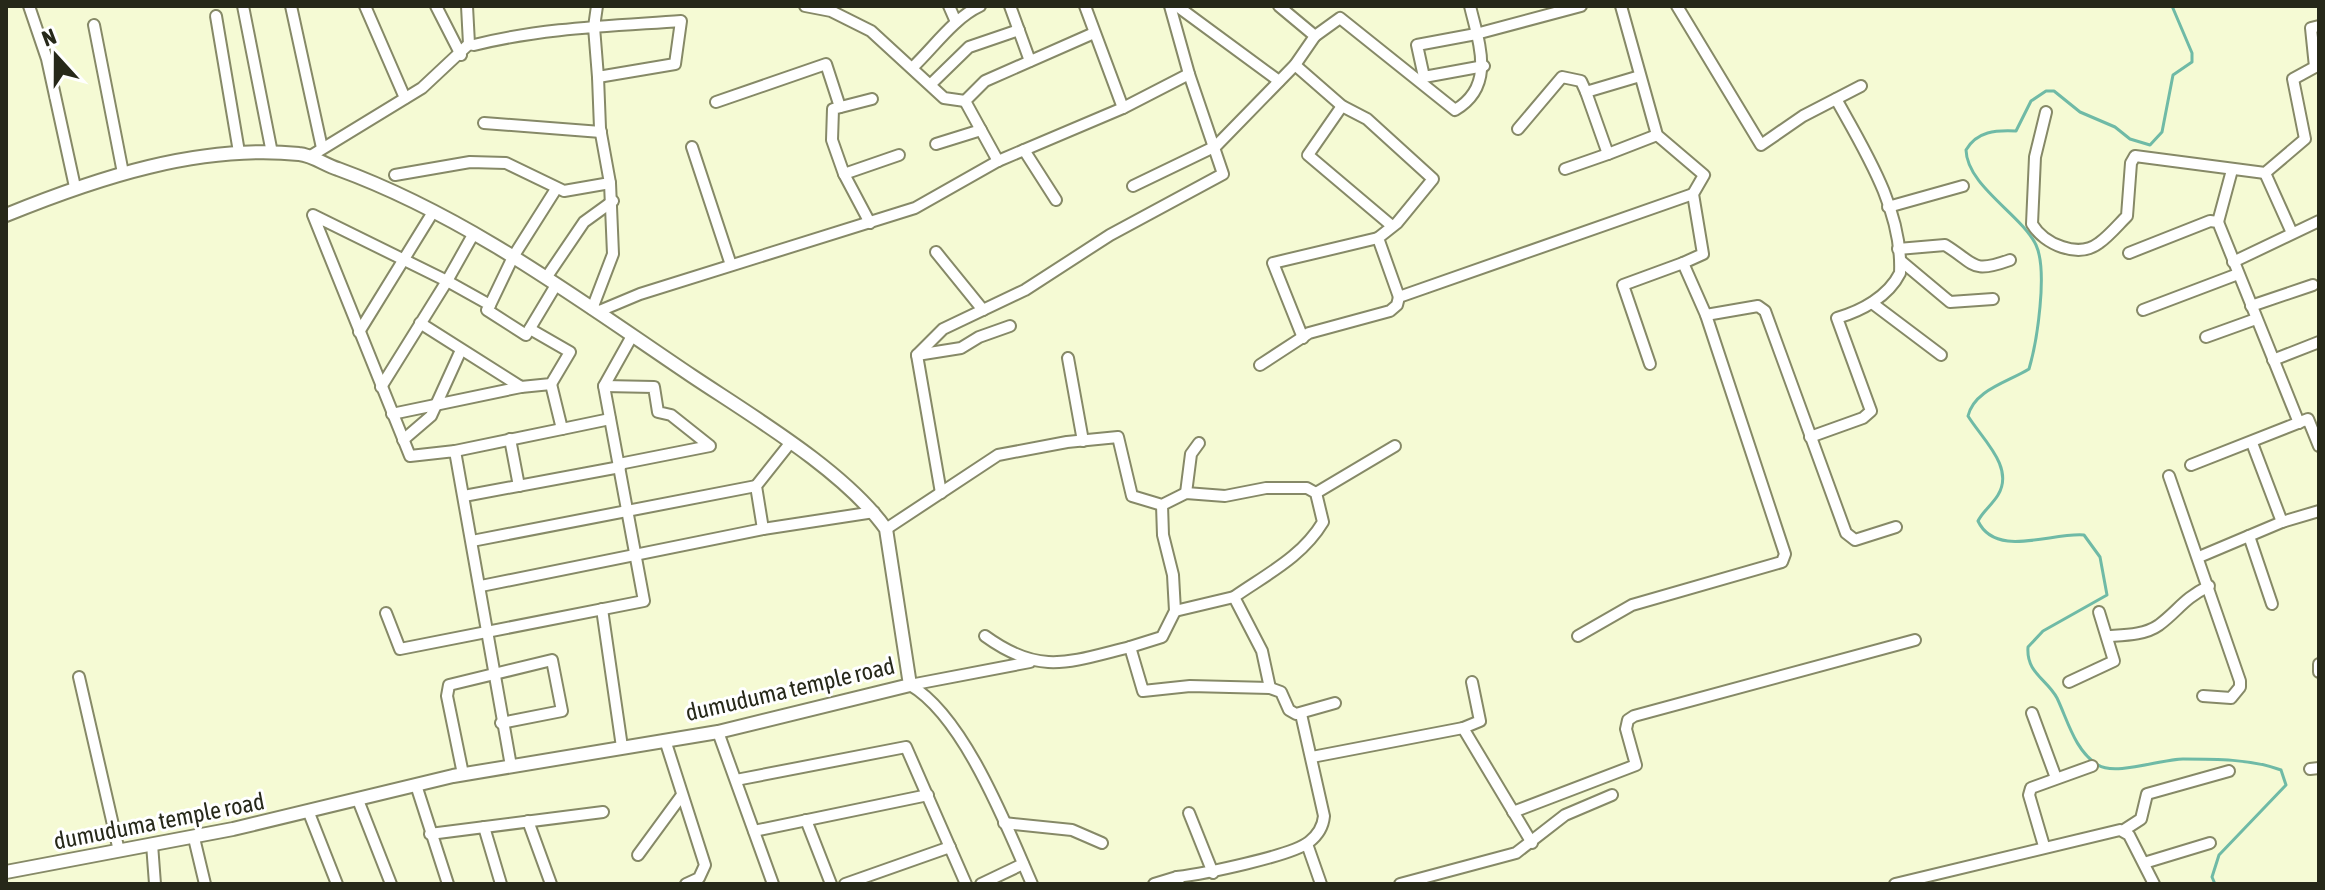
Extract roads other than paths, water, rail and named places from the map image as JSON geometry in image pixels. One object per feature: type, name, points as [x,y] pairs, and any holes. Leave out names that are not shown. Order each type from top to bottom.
[{"type":"street","points":[[29,6],[47,59],[75,187]]},
{"type":"street","points":[[243,6],[272,153]]},
{"type":"street","points":[[291,6],[322,148]]},
{"type":"street","points":[[365,6],[405,98]]},
{"type":"street","points":[[436,6],[461,55]]},
{"type":"street","points":[[309,157],[405,98],[461,55],[469,44],[467,6]]},
{"type":"street","points":[[594,311],[613,254],[613,201],[601,132],[594,27],[597,6]]},
{"type":"street","points":[[805,6],[831,11],[871,31],[944,98],[965,101]]},
{"type":"street","points":[[949,6],[956,22]]},
{"type":"street","points":[[913,67],[962,14],[980,6]]},
{"type":"street","points":[[1010,6],[1030,61]]},
{"type":"street","points":[[1085,6],[1123,108]]},
{"type":"street","points":[[917,355],[943,329],[1025,290],[1110,235],[1223,174],[1170,6]]},
{"type":"street","points":[[1177,6],[1279,81]]},
{"type":"street","points":[[1279,6],[1315,36]]},
{"type":"street","points":[[1133,186],[1216,146],[1295,65],[1315,36],[1340,18],[1455,110],[1477,91],[1484,66],[1470,6]]},
{"type":"street","points":[[1484,66],[1424,77],[1417,45],[1476,34],[1581,6]]},
{"type":"street","points":[[1621,6],[1657,135],[1704,175],[1693,194],[1703,254],[1623,285],[1650,364]]},
{"type":"street","points":[[1677,6],[1761,145],[1803,116],[1861,86]]},
{"type":"street","points":[[216,16],[239,152]]},
{"type":"street","points":[[469,44],[594,27],[681,21],[675,64],[598,77]]},
{"type":"street","points":[[94,25],[123,173]]},
{"type":"street","points":[[2046,112],[2035,157],[2031,217],[2035,230],[2055,245],[2069,249],[2093,247],[2127,216],[2131,163],[2135,156],[2265,173],[2305,139],[2293,79],[2315,67],[2311,28],[2319,26]]},
{"type":"street","points":[[931,84],[969,47],[1019,30]]},
{"type":"street","points":[[965,101],[985,81],[1094,33]]},
{"type":"street","points":[[716,102],[826,64],[840,107]]},
{"type":"street","points":[[1295,65],[1342,106],[1367,119],[1433,179],[1378,238],[1273,263],[1303,338]]},
{"type":"street","points":[[594,311],[915,208],[998,161],[1123,108],[1189,74]]},
{"type":"street","points":[[1586,92],[1640,76]]},
{"type":"street","points":[[1518,129],[1562,77],[1581,81],[1608,154]]},
{"type":"street","points":[[870,223],[844,174],[832,140],[833,109],[872,99]]},
{"type":"street","points":[[1810,437],[1863,418],[1871,411],[1837,318],[1858,313],[1896,282],[1901,261],[1888,207],[1870,160],[1836,99]]},
{"type":"street","points":[[965,101],[998,161]]},
{"type":"street","points":[[1342,106],[1308,155],[1392,226]]},
{"type":"street","points":[[484,123],[601,132]]},
{"type":"street","points":[[936,144],[981,130]]},
{"type":"street","points":[[1565,169],[1657,135]]},
{"type":"street","points":[[692,147],[731,265]]},
{"type":"street","points":[[1024,150],[1056,200]]},
{"type":"street","name":"dumuduma temple road","points":[[6,215],[75,187],[123,173],[239,152],[272,153],[309,157],[367,178],[474,233],[791,442],[874,512],[886,529],[910,685],[718,732],[463,774],[194,838],[6,872]]},
{"type":"street","points":[[844,174],[899,155]]},
{"type":"street","points":[[395,175],[470,162],[506,163],[564,191],[610,183]]},
{"type":"street","points":[[2232,170],[2218,222],[2273,360],[2309,419],[2319,446]]},
{"type":"street","points":[[2265,173],[2292,233]]},
{"type":"street","points":[[1888,207],[1963,186]]},
{"type":"street","points":[[556,189],[513,257],[487,310],[526,335],[584,222],[613,201]]},
{"type":"street","points":[[1399,297],[1693,194]]},
{"type":"street","points":[[359,332],[433,212]]},
{"type":"street","points":[[490,305],[313,215],[410,456],[455,451],[610,419]]},
{"type":"street","points":[[2129,253],[2210,221],[2218,222]]},
{"type":"street","points":[[2233,262],[2319,221]]},
{"type":"street","points":[[381,387],[474,233]]},
{"type":"street","points":[[1260,365],[1303,338],[1390,311],[1397,305],[1399,297],[1378,238]]},
{"type":"street","points":[[1898,249],[1945,245],[1967,263],[1985,269],[2010,260]]},
{"type":"street","points":[[936,252],[983,310]]},
{"type":"street","points":[[1901,261],[1950,302],[1993,299]]},
{"type":"street","points":[[1578,636],[1632,605],[1782,562],[1785,554],[1706,315],[1683,263]]},
{"type":"street","points":[[2143,310],[2238,274]]},
{"type":"street","points":[[2251,306],[2313,285]]},
{"type":"street","points":[[1872,303],[1941,355]]},
{"type":"street","points":[[1706,315],[1758,306],[1765,311],[1849,537],[1860,539],[1896,527]]},
{"type":"street","points":[[2206,337],[2256,319]]},
{"type":"street","points":[[420,323],[521,387]]},
{"type":"street","points":[[917,355],[961,348],[979,337],[1010,326]]},
{"type":"street","points":[[530,329],[570,352],[551,384],[562,429]]},
{"type":"street","points":[[386,613],[400,649],[644,601],[604,386],[632,336]]},
{"type":"street","points":[[2273,360],[2319,342]]},
{"type":"street","points":[[403,440],[431,416],[461,350]]},
{"type":"street","points":[[917,355],[941,493]]},
{"type":"street","points":[[1068,358],[1083,441]]},
{"type":"street","points":[[392,414],[521,387],[551,384]]},
{"type":"street","points":[[464,496],[710,446],[671,415],[658,412],[654,387],[604,386]]},
{"type":"street","points":[[2191,465],[2309,419]]},
{"type":"street","points":[[886,529],[998,455],[1118,437],[1132,496],[1162,505],[1186,493],[1225,496],[1266,488],[1307,488],[1316,493],[1323,522],[1299,553],[1234,597],[1175,611]]},
{"type":"street","points":[[510,439],[519,486]]},
{"type":"street","points":[[472,541],[756,486],[791,442]]},
{"type":"street","points":[[1186,493],[1191,454],[1199,443]]},
{"type":"street","points":[[2252,443],[2282,522]]},
{"type":"street","points":[[1316,493],[1395,446]]},
{"type":"street","points":[[455,451],[490,630],[501,723],[511,766]]},
{"type":"street","points":[[2169,476],[2209,586],[2240,687],[2231,698],[2203,696]]},
{"type":"street","points":[[756,486],[763,529]]},
{"type":"street","points":[[910,685],[1031,662],[1068,662],[1162,637],[1175,611],[1173,575],[1163,535],[1162,505]]},
{"type":"street","points":[[2199,557],[2282,522],[2319,511]]},
{"type":"street","points":[[481,586],[763,529],[874,512]]},
{"type":"street","points":[[2249,536],[2272,604]]},
{"type":"street","points":[[2109,636],[2147,631],[2159,624],[2180,602],[2209,586]]},
{"type":"street","points":[[1234,597],[1262,651],[1270,688]]},
{"type":"street","points":[[602,609],[622,747]]},
{"type":"street","points":[[2069,682],[2112,664],[2114,657],[2109,636],[2099,612]]},
{"type":"street","points":[[985,636],[1008,653],[1031,662]]},
{"type":"street","points":[[1513,812],[1636,765],[1626,729],[1628,720],[1634,716],[1915,640]]},
{"type":"street","points":[[1130,647],[1143,691],[1190,686],[1270,688],[1281,692],[1291,712],[1301,714],[1335,703]]},
{"type":"street","points":[[463,774],[447,689],[456,682],[552,660],[562,711],[501,723]]},
{"type":"street","points":[[2319,664],[2319,672]]},
{"type":"street","points":[[79,677],[119,851]]},
{"type":"street","points":[[1312,757],[1463,728],[1480,721],[1472,682]]},
{"type":"street","points":[[910,685],[941,709],[1004,823],[1032,884]]},
{"type":"street","points":[[2032,713],[2056,778]]},
{"type":"street","points":[[1154,884],[1213,873],[1307,844],[1323,827],[1324,816],[1301,714]]},
{"type":"street","points":[[1463,728],[1532,843]]},
{"type":"street","points":[[718,732],[773,884]]},
{"type":"street","points":[[665,740],[705,865],[699,878],[686,884]]},
{"type":"street","points":[[736,780],[906,747],[966,884]]},
{"type":"street","points":[[2044,846],[2030,791],[2033,785],[2092,766]]},
{"type":"street","points":[[1895,884],[2044,846],[2124,830],[2141,819],[2147,794],[2229,771]]},
{"type":"street","points":[[416,785],[448,884]]},
{"type":"street","points":[[638,855],[682,795]]},
{"type":"street","points":[[754,831],[928,795]]},
{"type":"street","points":[[1400,884],[1433,881],[1516,853],[1565,815],[1612,795]]},
{"type":"street","points":[[358,800],[391,884]]},
{"type":"street","points":[[430,834],[603,812]]},
{"type":"street","points":[[309,813],[337,884]]},
{"type":"street","points":[[1189,813],[1213,873]]},
{"type":"street","points":[[806,820],[831,884]]},
{"type":"street","points":[[528,821],[551,884]]},
{"type":"street","points":[[1004,823],[1072,830],[1102,843]]},
{"type":"street","points":[[484,827],[501,884]]},
{"type":"street","points":[[2124,830],[2154,884]]},
{"type":"street","points":[[194,838],[205,884]]},
{"type":"street","points":[[2144,863],[2210,843]]},
{"type":"street","points":[[152,844],[155,884]]},
{"type":"street","points":[[1307,844],[1321,884]]},
{"type":"street","points":[[845,884],[950,847]]},
{"type":"street","points":[[981,884],[1023,864]]},
{"type":"waterway","points":[[2172,6],[2192,53],[2192,62],[2173,75],[2162,132],[2150,145],[2130,139],[2115,127],[2080,112],[2054,91],[2046,91],[2031,101],[2016,131],[1981,135],[1966,150],[1975,176],[2036,245],[2041,272],[2038,325],[2029,369],[1984,393],[1971,407],[1968,416],[1995,454],[2002,474],[1998,495],[1978,521],[1986,532],[1998,539],[2011,541],[2084,535],[2100,557],[2107,595],[2043,631],[2028,647],[2030,663],[2053,691],[2083,752],[2098,765],[2116,769],[2195,759],[2245,762],[2281,770],[2286,785],[2219,855],[2212,877],[2215,884]]}]
